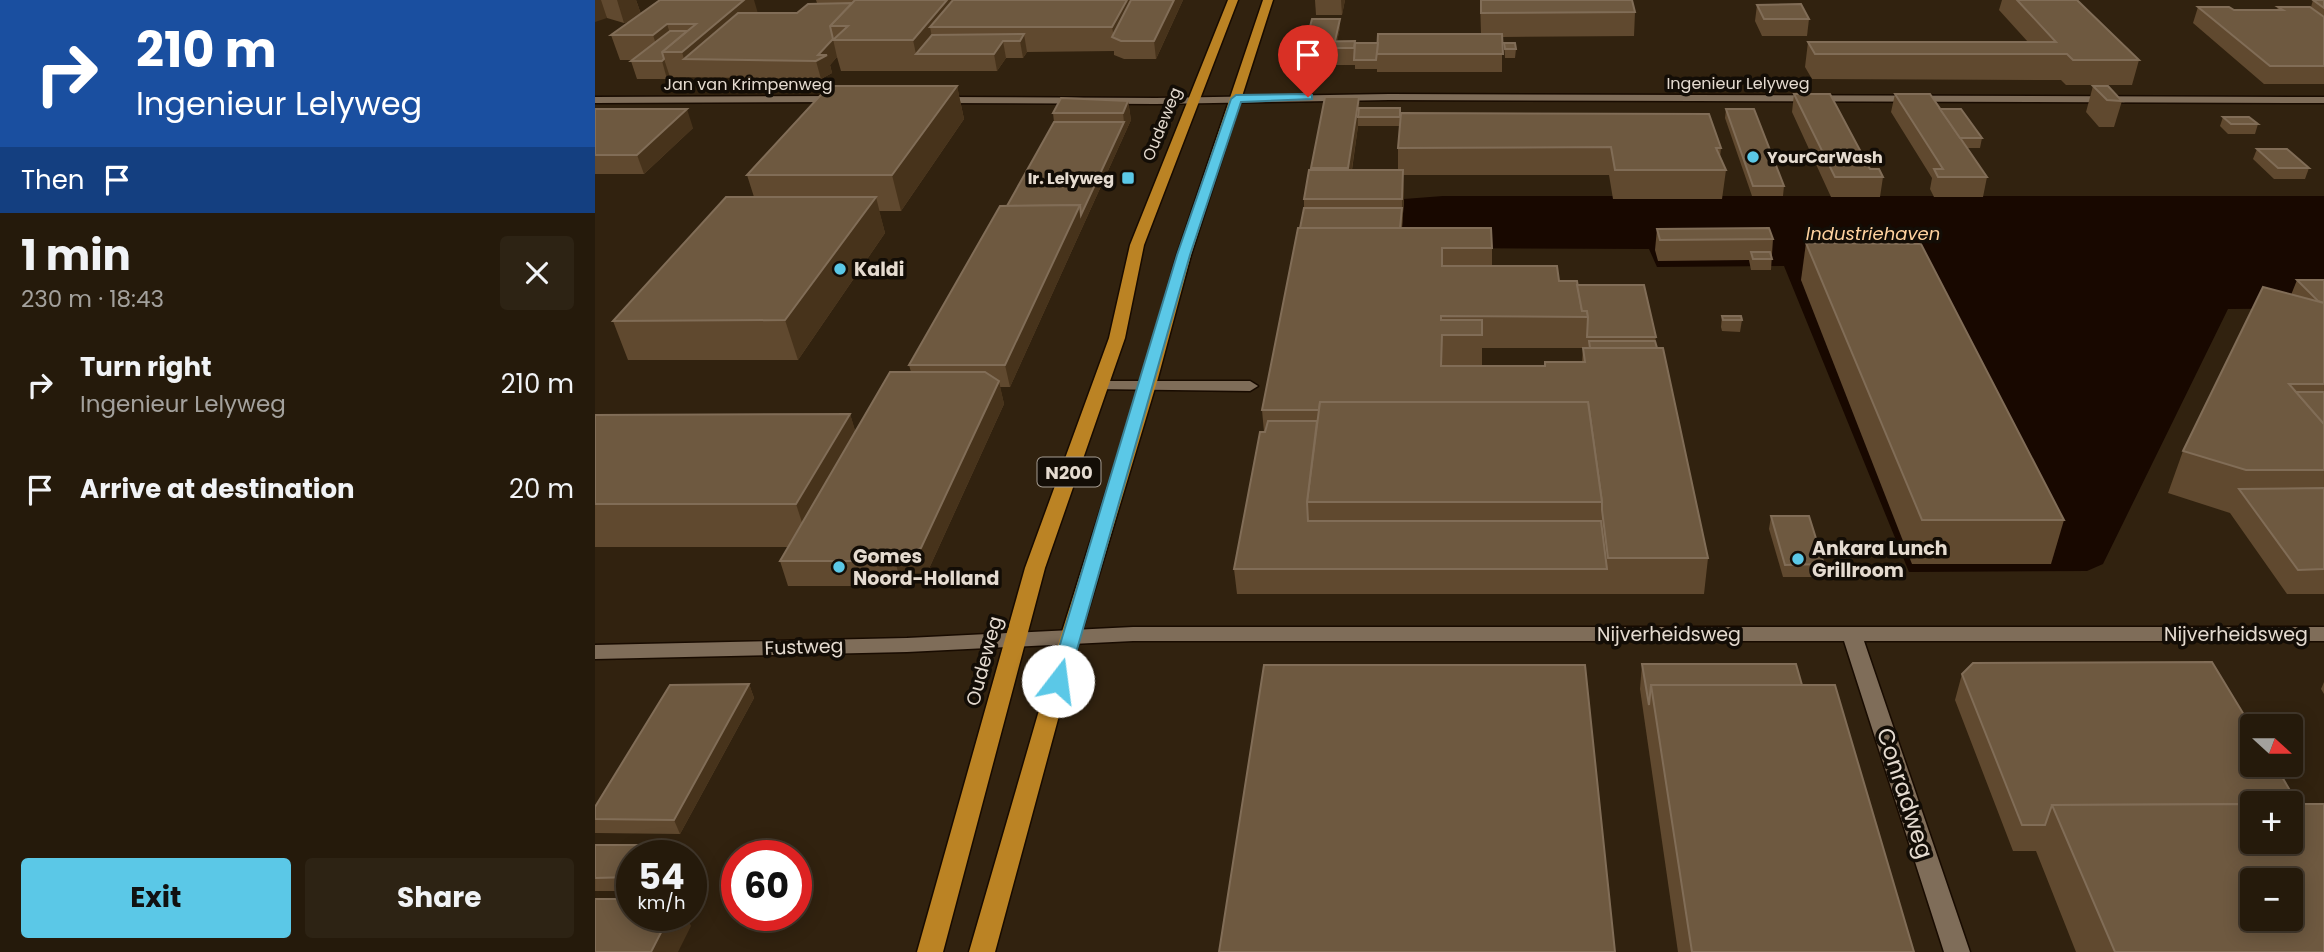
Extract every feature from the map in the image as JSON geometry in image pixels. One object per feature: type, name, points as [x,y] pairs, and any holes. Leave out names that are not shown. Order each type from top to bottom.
[{"type":"main road","name":"Oudeweg","points":[[930,952],[1035,568],[1118,338],[1137,246],[1234,0]]},
{"type":"main road","name":"N200","points":[[982,952],[1070,638],[1147,387],[1184,255],[1269,0]]},
{"type":"street","name":"Jan van Krimpenweg","points":[[595,100],[848,99]]},
{"type":"street","points":[[931,100],[1194,100]]},
{"type":"street","name":"Ingenieur Lelyweg","points":[[1194,100],[2324,100]]},
{"type":"street","points":[[1100,386],[1250,386]]},
{"type":"street","name":"Nijverheidsweg","points":[[1014,640],[1133,634],[2324,634]]},
{"type":"street","name":"Conradweg","points":[[1852,634],[1957,952]]},
{"type":"street","name":"Fustweg","points":[[595,652],[1014,640]]},
{"type":"water","name":"Industriehaven","points":[[1443,196],[2324,196],[2324,308],[2228,309],[2103,564],[2087,571],[1909,572],[1784,266],[1657,267],[1649,249],[1441,248],[1399,258],[1404,199]]},
{"type":"building","points":[[660,0],[744,0],[682,52],[662,52],[696,24],[667,24],[653,35],[611,35]]},
{"type":"building","points":[[855,0],[947,0],[913,40],[833,40],[848,26],[830,26]]},
{"type":"building","points":[[953,0],[1127,0],[1112,27],[930,27]]},
{"type":"building","points":[[1131,0],[1174,0],[1154,41],[1121,41],[1112,37]]},
{"type":"building","points":[[1481,0],[1632,0],[1635,12],[1481,13]]},
{"type":"building","points":[[2017,0],[2077,0],[2139,60],[2073,60],[2067,54],[1815,54],[1808,42],[2056,42]]},
{"type":"building","points":[[2313,0],[2324,0],[2324,8]]},
{"type":"building","points":[[852,3],[830,26],[833,39],[818,55],[827,55],[816,61],[684,59],[738,13],[797,13],[808,4]]},
{"type":"building","points":[[1801,4],[1809,19],[1764,19],[1757,5]]},
{"type":"building","points":[[2198,7],[2283,10],[2278,7],[2310,7],[2324,17],[2324,66],[2270,66]]},
{"type":"building","points":[[1312,19],[1340,19],[1335,41],[1306,42]]},
{"type":"building","points":[[670,31],[687,31],[662,52],[662,61],[631,61]]},
{"type":"building","points":[[1024,34],[1020,41],[1003,41],[994,54],[916,54],[932,35]]},
{"type":"building","points":[[1378,34],[1502,34],[1503,54],[1377,54]]},
{"type":"building","points":[[1355,41],[1354,48],[1333,48],[1332,52],[1300,52],[1302,42]]},
{"type":"building","points":[[1355,43],[1378,43],[1376,60],[1354,60]]},
{"type":"building","points":[[1504,43],[1515,43],[1516,49],[1505,49]]},
{"type":"building","points":[[829,86],[957,86],[892,175],[747,175]]},
{"type":"building","points":[[2093,86],[2108,86],[2122,101],[2107,100]]},
{"type":"building","points":[[1794,94],[1830,94],[1870,169],[1879,169],[1883,177],[1835,177]]},
{"type":"building","points":[[1895,94],[1930,94],[1987,177],[1938,177],[1934,169],[1943,169]]},
{"type":"building","points":[[1325,97],[1359,97],[1348,168],[1311,168]]},
{"type":"building","points":[[1061,98],[1128,101],[1123,113],[1053,113]]},
{"type":"building","points":[[1359,108],[1400,108],[1400,117],[1358,117]]},
{"type":"building","points":[[595,109],[687,109],[637,155],[595,155]]},
{"type":"building","name":"YourCarWash","points":[[1726,109],[1754,109],[1784,186],[1753,186]]},
{"type":"building","points":[[1940,109],[1961,109],[1982,138],[1960,138]]},
{"type":"building","points":[[1401,113],[1709,114],[1721,148],[1716,148],[1726,170],[1615,170],[1611,147],[1398,148]]},
{"type":"building","points":[[2223,117],[2249,117],[2258,124],[2231,124]]},
{"type":"building","points":[[1054,122],[1124,122],[1081,215],[1080,205],[1007,206]]},
{"type":"building","points":[[2257,149],[2287,149],[2309,168],[2278,168]]},
{"type":"building","points":[[1309,170],[1403,170],[1402,199],[1304,199]]},
{"type":"building","points":[[726,197],[876,197],[785,320],[613,321]]},
{"type":"building","points":[[1080,205],[1005,365],[909,365],[1000,206]]},
{"type":"building","points":[[1304,208],[1402,208],[1400,228],[1300,228]]},
{"type":"building","points":[[1298,228],[1491,228],[1492,248],[1442,248],[1442,266],[1557,266],[1559,281],[1577,281],[1582,311],[1587,311],[1588,317],[1441,316],[1441,320],[1482,320],[1482,335],[1442,335],[1441,366],[1545,366],[1545,362],[1585,362],[1583,348],[1663,348],[1708,558],[1608,558],[1588,402],[1320,402],[1319,410],[1262,410]]},
{"type":"building","points":[[1769,228],[1773,239],[1660,240],[1657,229]]},
{"type":"building","points":[[1806,243],[1921,244],[2064,520],[1922,520]]},
{"type":"building","points":[[1751,252],[1770,252],[1772,259],[1753,259]]},
{"type":"building","points":[[2297,280],[2324,280],[2324,303],[2318,301]]},
{"type":"building","points":[[1577,285],[1644,285],[1656,337],[1587,337],[1587,311],[1582,311]]},
{"type":"building","points":[[2263,287],[2324,303],[2324,384],[2289,384],[2324,424],[2324,470],[2246,470],[2183,451]]},
{"type":"building","points":[[1722,316],[1741,316],[1742,320],[1723,320]]},
{"type":"building","points":[[1589,341],[1655,341],[1657,348],[1590,348]]},
{"type":"building","points":[[890,372],[985,372],[999,381],[921,548],[895,561],[780,561]]},
{"type":"building","points":[[2296,392],[2324,392],[2324,424]]},
{"type":"building","points":[[1320,402],[1588,402],[1602,502],[1307,502]]},
{"type":"building","points":[[850,414],[796,504],[595,504],[595,415]]},
{"type":"building","points":[[1268,421],[1317,421],[1307,502],[1308,521],[1601,521],[1607,569],[1234,569],[1260,432],[1265,432]]},
{"type":"building","points":[[2324,488],[2324,569],[2298,570],[2239,489]]},
{"type":"building","points":[[1771,516],[1809,516],[1824,564],[1785,565]]},
{"type":"building","points":[[2212,662],[2244,714],[2240,714],[2240,777],[2282,777],[2290,791],[2240,791],[2240,804],[2052,805],[2045,825],[2022,825],[1962,674],[1973,663]]},
{"type":"building","points":[[1642,664],[1796,664],[1802,685],[1651,685],[1649,705]]},
{"type":"building","points":[[1264,665],[1585,665],[1615,952],[1219,952]]},
{"type":"building","points":[[749,684],[674,820],[595,819],[595,807],[670,685]]},
{"type":"building","points":[[1651,685],[1835,685],[1914,952],[1692,952]]},
{"type":"building","points":[[2240,804],[2240,854],[2303,854],[2303,804],[2324,804],[2324,952],[2115,952],[2052,805]]},
{"type":"building","points":[[595,845],[616,845],[616,877],[595,878]]},
{"type":"building","points":[[595,899],[616,899],[616,931],[662,931],[651,952],[595,952]]},
{"type":"place","name":"YourCarWash","points":[[1753,157]]},
{"type":"place","name":"Ir. Lelyweg","points":[[1128,178]]},
{"type":"place","name":"Kaldi","points":[[840,269]]},
{"type":"place","name":"Ankara Lunch Grillroom","points":[[1798,559]]},
{"type":"place","name":"Gomes Noord-Holland","points":[[839,567]]},
{"type":"route","points":[[1058,681],[1184,255],[1236,99],[1308,97]]}]
